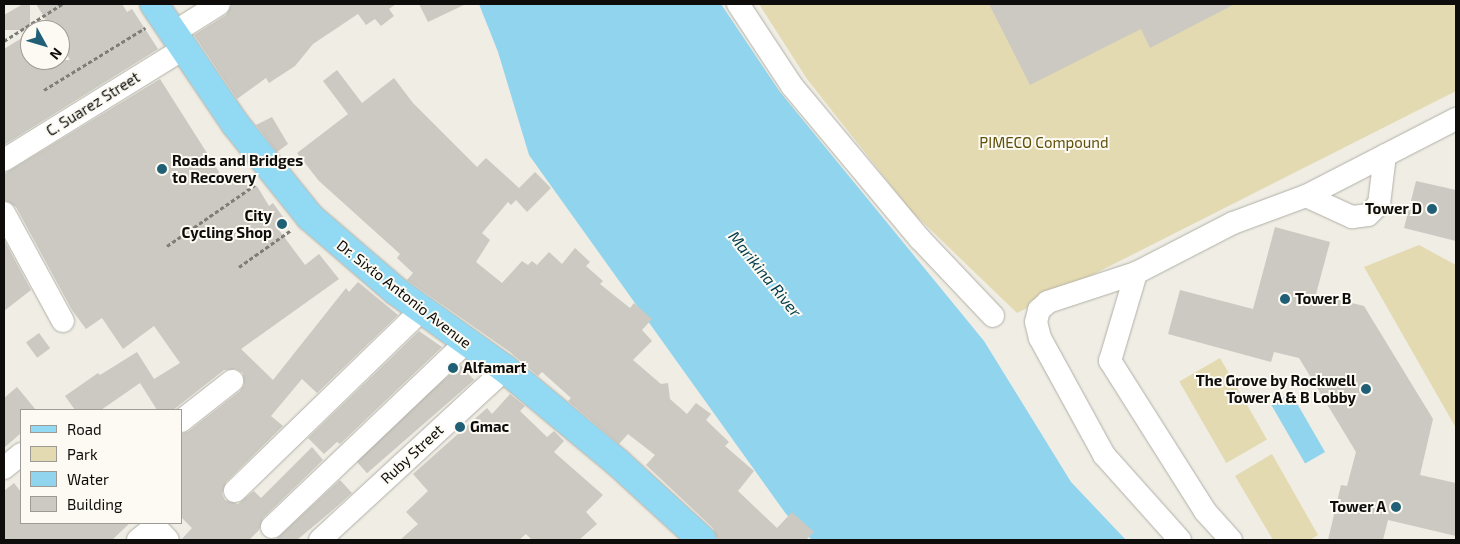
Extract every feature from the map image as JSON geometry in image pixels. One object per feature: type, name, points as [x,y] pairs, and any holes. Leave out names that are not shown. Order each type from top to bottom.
[{"type":"main road","name":"Dr. Sixto Antonio Avenue","points":[[168,26],[272,174],[310,217],[354,258],[421,311],[505,369],[617,462],[702,540]]},
{"type":"street","name":"C. Suarez Street","points":[[4,160],[168,26],[219,4]]},
{"type":"street","points":[[738,4],[809,108],[914,232],[992,316]]},
{"type":"street","points":[[1180,540],[1104,455],[1040,338],[1036,322],[1039,310],[1048,302],[1136,273],[1233,223],[1306,196],[1456,119]]},
{"type":"street","points":[[1306,196],[1352,217],[1368,215],[1379,204],[1385,155]]},
{"type":"street","points":[[7,224],[63,321]]},
{"type":"street","points":[[1136,273],[1110,360],[1205,511],[1231,540]]},
{"type":"street","points":[[235,491],[421,311]]},
{"type":"street","points":[[272,527],[466,342]]},
{"type":"street","name":"Ruby Street","points":[[320,540],[505,369]]},
{"type":"street","points":[[182,420],[232,381]]},
{"type":"street","points":[[4,468],[20,455]]},
{"type":"path","points":[[4,41],[62,4]]},
{"type":"path","points":[[44,90],[168,26]]},
{"type":"path","points":[[167,246],[272,174]]},
{"type":"path","points":[[239,267],[310,217]]},
{"type":"green space","name":"PIMECO Compound","points":[[759,4],[1456,4],[1456,91],[1017,313],[911,211],[807,79]]},
{"type":"green space","points":[[1419,245],[1456,265],[1456,428],[1364,267]]},
{"type":"green space","points":[[1220,358],[1267,439],[1226,463],[1179,382]]},
{"type":"green space","points":[[1272,454],[1318,535],[1310,540],[1273,540],[1235,476]]},
{"type":"water","name":"Marikina River","points":[[479,4],[721,4],[780,92],[984,341],[1071,482],[1126,540],[812,540],[786,514],[529,155],[498,52]]},
{"type":"water","points":[[1291,393],[1325,452],[1305,463],[1271,404]]},
{"type":"building","points":[[23,4],[30,4],[30,20],[20,20],[20,30],[4,30],[4,15]]},
{"type":"building","points":[[36,4],[122,4],[127,12],[132,9],[158,49],[4,145],[4,49],[20,39],[20,70],[70,70],[70,20],[46,20]]},
{"type":"building","points":[[232,4],[396,4],[389,9],[394,16],[381,26],[375,19],[366,25],[358,14],[313,44],[295,66],[269,83],[266,78],[237,99],[194,35],[226,15]]},
{"type":"building","points":[[419,4],[466,4],[428,22]]},
{"type":"building","points":[[989,4],[1235,4],[1150,48],[1141,29],[1030,85]]},
{"type":"building","points":[[337,70],[362,103],[394,78],[413,103],[477,167],[486,158],[519,188],[535,172],[551,188],[527,212],[516,200],[511,205],[508,202],[482,233],[490,240],[476,262],[502,283],[522,261],[528,265],[532,261],[537,265],[549,252],[562,264],[575,248],[590,262],[586,266],[603,281],[600,284],[630,308],[634,303],[652,319],[642,330],[652,341],[633,360],[661,384],[668,383],[670,399],[687,414],[696,403],[711,414],[706,420],[729,442],[725,446],[754,471],[738,491],[777,528],[792,512],[814,532],[806,540],[718,540],[713,528],[646,465],[655,455],[628,434],[619,444],[568,401],[571,398],[542,372],[538,376],[510,352],[407,280],[413,273],[397,258],[400,254],[319,181],[297,153],[348,114],[323,81]]},
{"type":"building","points":[[160,79],[226,183],[240,174],[251,190],[257,186],[269,206],[273,203],[288,224],[279,230],[305,265],[319,254],[339,279],[241,349],[273,380],[346,288],[349,292],[358,282],[398,315],[317,393],[302,379],[271,416],[283,426],[226,482],[222,494],[225,500],[238,504],[254,491],[261,498],[312,447],[323,460],[263,518],[259,530],[249,540],[181,540],[192,528],[182,518],[182,434],[189,431],[240,391],[244,385],[243,373],[236,369],[224,370],[174,409],[156,409],[140,383],[102,409],[74,409],[65,396],[98,373],[100,375],[137,352],[154,379],[180,363],[154,326],[123,349],[102,318],[86,329],[72,310],[16,207],[4,200],[4,174]]},
{"type":"building","points":[[272,117],[288,144],[277,152],[256,125]]},
{"type":"building","name":"Tower D","points":[[1416,181],[1456,190],[1456,241],[1404,228]]},
{"type":"building","points":[[1275,227],[1330,242],[1316,294],[1364,306],[1433,419],[1420,475],[1456,483],[1456,536],[1388,520],[1383,540],[1328,540],[1341,485],[1347,486],[1356,452],[1299,358],[1274,352],[1271,362],[1168,334],[1180,290],[1253,309]]},
{"type":"building","points":[[4,240],[31,290],[4,311]]},
{"type":"building","points":[[419,331],[442,347],[340,444],[337,442],[324,454],[308,438]]},
{"type":"building","points":[[39,333],[50,348],[37,358],[26,342]]},
{"type":"building","points":[[461,365],[474,380],[367,473],[354,458]]},
{"type":"building","points":[[17,387],[35,409],[20,409],[20,434],[4,448],[4,398]]},
{"type":"building","points":[[510,394],[525,406],[520,411],[547,437],[554,431],[564,441],[554,452],[603,495],[586,512],[597,524],[579,540],[532,540],[526,534],[519,540],[400,540],[418,524],[406,512],[428,491],[413,474],[487,408],[492,414]]},
{"type":"building","points":[[340,480],[352,493],[297,540],[276,539]]},
{"type":"building","points":[[14,483],[20,491],[20,524],[129,524],[112,540],[4,540],[4,491]]},
{"type":"place","name":"Roads and Bridges to Recovery","points":[[162,169]]},
{"type":"place","name":"Tower D","points":[[1432,209]]},
{"type":"place","name":"City Cycling Shop","points":[[282,224]]},
{"type":"place","name":"Tower B","points":[[1285,299]]},
{"type":"place","name":"Alfamart","points":[[453,368]]},
{"type":"place","name":"The Grove by Rockwell Tower A & B Lobby","points":[[1366,389]]},
{"type":"place","name":"Gmac","points":[[460,427]]},
{"type":"place","name":"Tower A","points":[[1396,507]]}]
